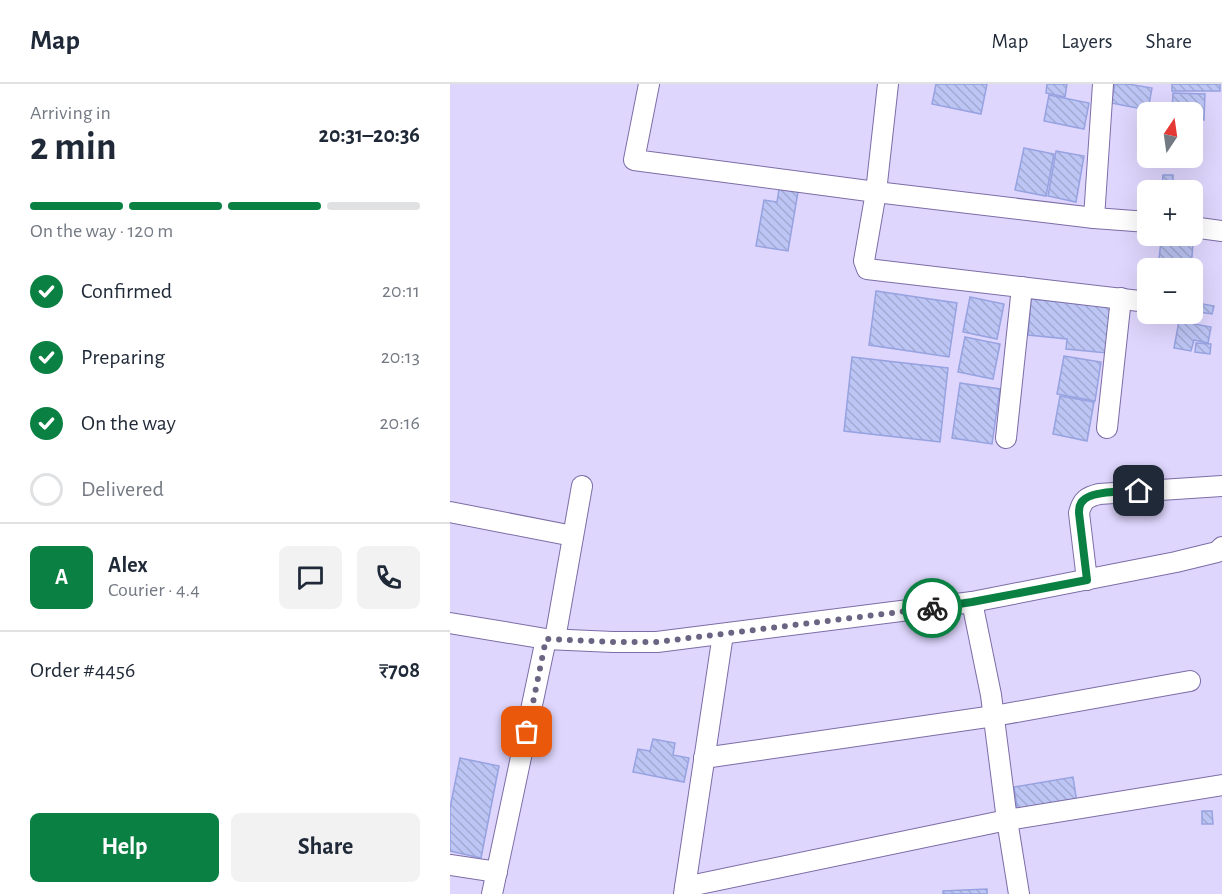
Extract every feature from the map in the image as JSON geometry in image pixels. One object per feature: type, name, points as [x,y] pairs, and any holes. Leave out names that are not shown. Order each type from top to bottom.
[{"type":"street","points":[[649,84],[634,160],[876,192],[1137,221]]},
{"type":"street","points":[[888,84],[876,192],[864,261],[867,269],[1137,300]]},
{"type":"street","points":[[1094,218],[1103,84]]},
{"type":"street","points":[[1203,228],[1222,231]]},
{"type":"street","points":[[1005,438],[1022,287]]},
{"type":"street","points":[[1107,428],[1121,298]]},
{"type":"street","points":[[492,894],[573,536],[582,486]]},
{"type":"street","points":[[1087,580],[1079,513],[1081,503],[1088,496],[1222,486]]},
{"type":"street","points":[[450,512],[573,536]]},
{"type":"street","points":[[450,623],[550,639],[657,642],[972,602],[1217,552],[1222,547]]},
{"type":"street","points":[[972,602],[994,716],[1019,894]]},
{"type":"street","points":[[723,634],[684,891],[1007,820],[1222,785]]},
{"type":"street","points":[[704,758],[994,716],[1190,681]]},
{"type":"street","points":[[450,865],[497,872]]},
{"type":"building","points":[[936,84],[987,84],[981,114],[932,104]]},
{"type":"building","points":[[1047,84],[1067,84],[1065,97],[1046,93]]},
{"type":"building","points":[[1115,84],[1152,88],[1149,102],[1137,102],[1137,108],[1111,103]]},
{"type":"building","points":[[1172,84],[1220,84],[1220,91],[1172,91]]},
{"type":"building","points":[[1173,93],[1205,94],[1204,120],[1203,102],[1173,102]]},
{"type":"building","points":[[1049,95],[1089,103],[1084,129],[1044,121]]},
{"type":"building","points":[[1024,148],[1054,154],[1046,196],[1015,190]]},
{"type":"building","points":[[1056,151],[1084,156],[1076,202],[1048,196]]},
{"type":"building","points":[[1163,175],[1173,175],[1173,180],[1162,180]]},
{"type":"building","points":[[779,189],[798,192],[788,251],[756,246],[764,200],[777,202]]},
{"type":"building","points":[[1160,246],[1193,246],[1192,258],[1159,258]]},
{"type":"building","points":[[876,291],[957,303],[949,357],[869,345]]},
{"type":"building","points":[[970,297],[1004,304],[997,339],[963,332]]},
{"type":"building","points":[[1031,299],[1111,306],[1107,353],[1066,349],[1067,339],[1028,335]]},
{"type":"building","points":[[1203,304],[1214,306],[1212,314],[1203,313]]},
{"type":"building","points":[[1178,324],[1211,327],[1208,343],[1194,340],[1191,351],[1174,348]]},
{"type":"building","points":[[965,337],[1000,344],[993,379],[958,372]]},
{"type":"building","points":[[1196,343],[1211,344],[1210,354],[1195,352]]},
{"type":"building","points":[[1064,356],[1101,362],[1095,401],[1057,394]]},
{"type":"building","points":[[852,357],[948,368],[940,442],[844,431]]},
{"type":"building","points":[[960,383],[1000,389],[992,444],[952,438]]},
{"type":"building","points":[[1060,396],[1094,402],[1087,441],[1053,434]]},
{"type":"building","points":[[653,739],[675,743],[673,755],[689,758],[684,782],[633,772],[638,749],[650,751]]},
{"type":"building","points":[[460,758],[499,766],[481,858],[450,851],[450,808]]},
{"type":"building","points":[[1073,777],[1077,803],[1018,813],[1014,787]]},
{"type":"building","points":[[1202,811],[1212,811],[1213,824],[1202,824]]},
{"type":"building","points":[[987,889],[987,894],[943,894],[943,891]]},
{"type":"way so far","points":[[527,732],[546,639],[657,642],[932,608]]},
{"type":"route","points":[[932,608],[1087,580],[1079,513],[1081,503],[1088,496],[1139,491]]}]
